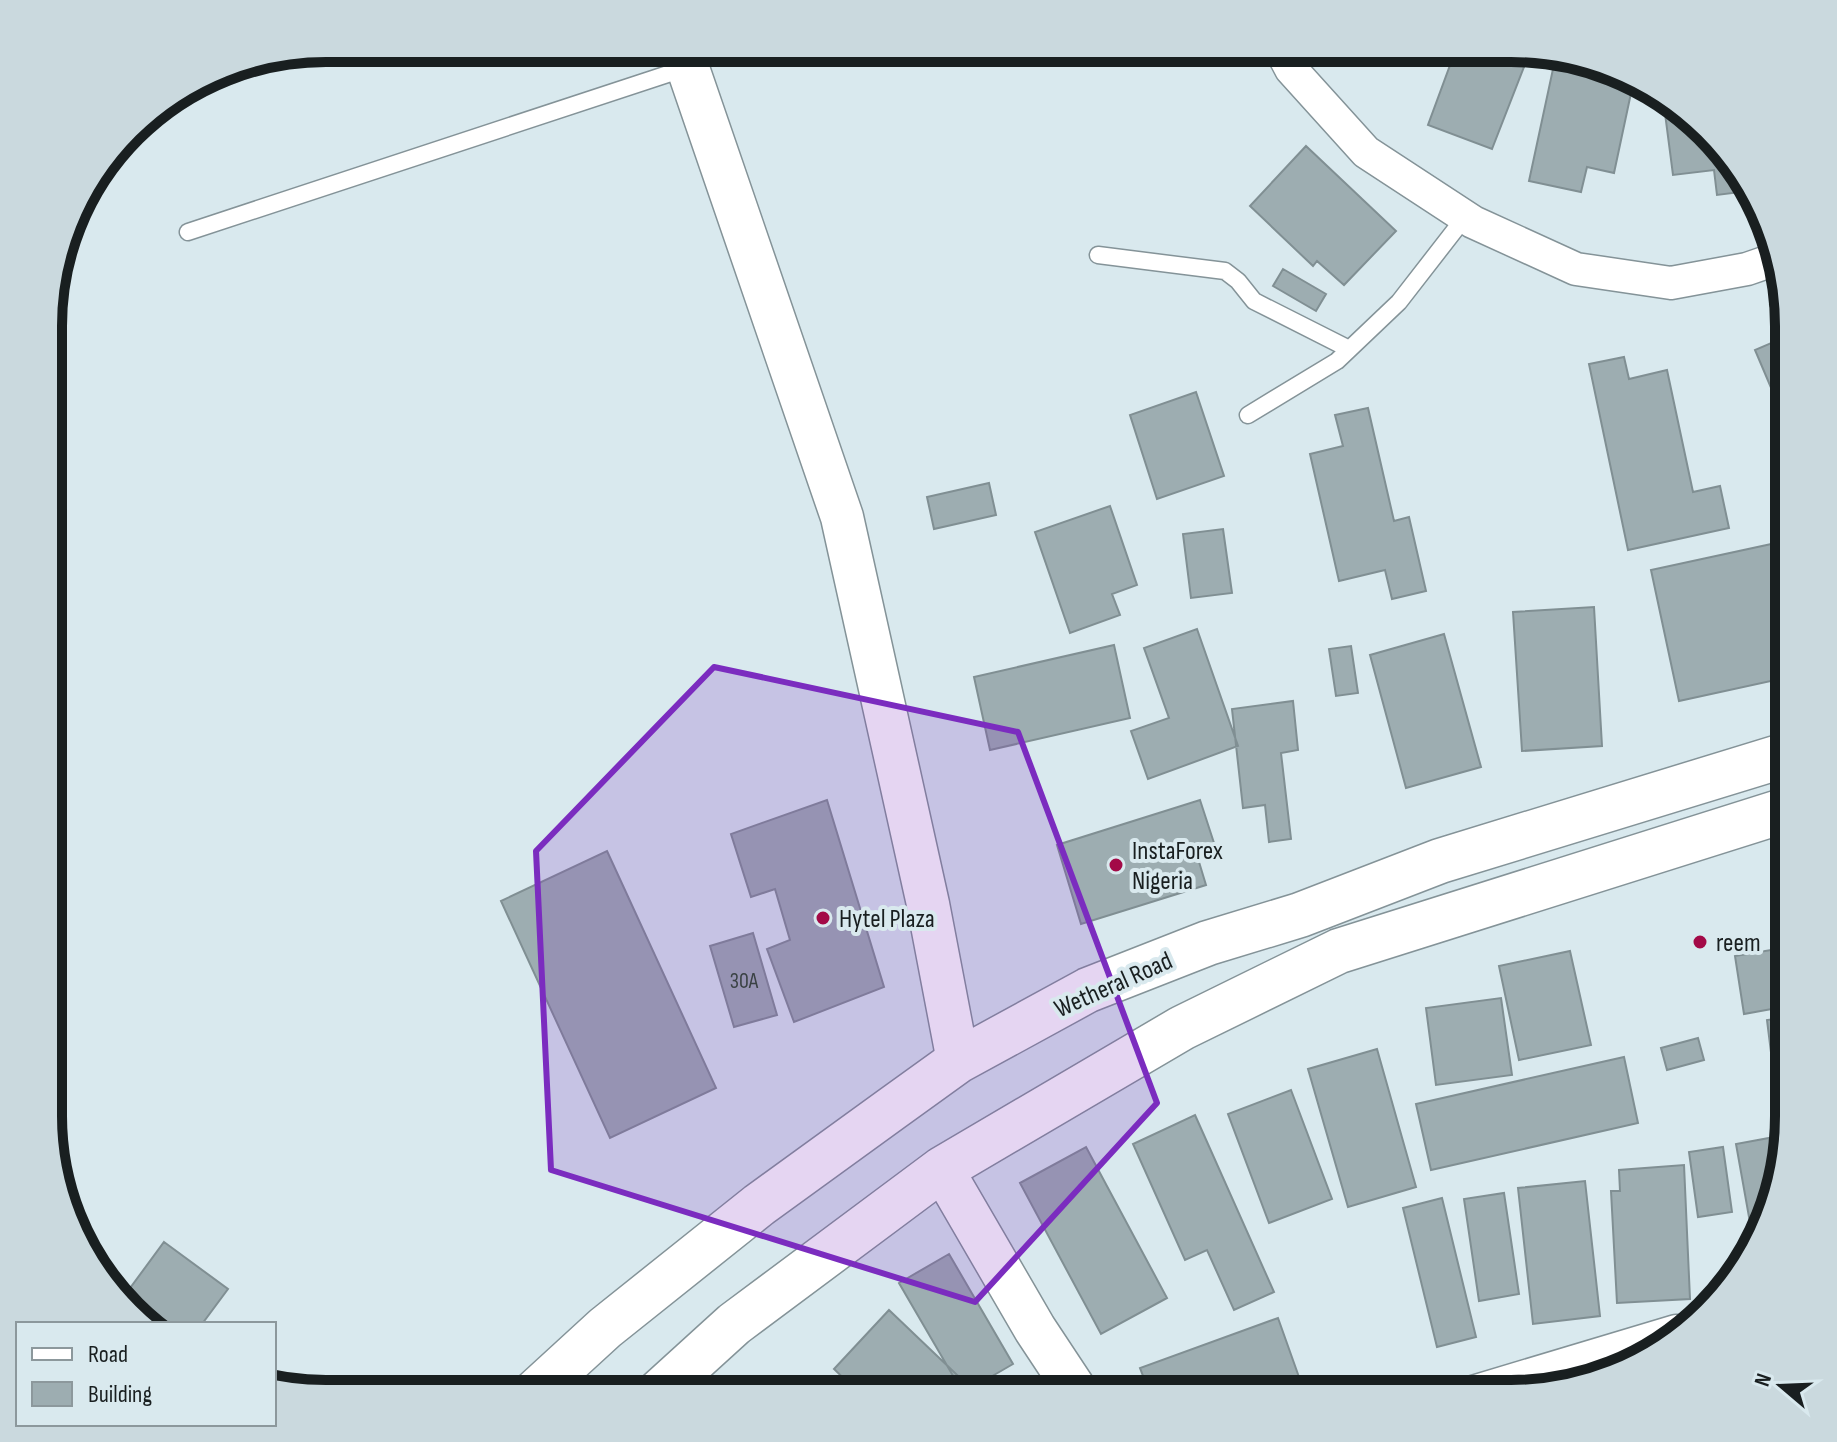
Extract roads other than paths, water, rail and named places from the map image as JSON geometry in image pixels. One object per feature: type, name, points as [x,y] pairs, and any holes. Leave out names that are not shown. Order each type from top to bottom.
[{"type":"main road","name":"Wetheral Road","points":[[549,1379],[605,1328],[759,1205],[958,1061],[1088,990],[1208,943],[1300,915],[1440,861],[1774,758]]},
{"type":"main road","points":[[673,1379],[734,1324],[942,1169],[1182,1028],[1339,951],[1774,814]]},
{"type":"street","points":[[686,63],[842,517],[928,904],[958,1061]]},
{"type":"street","points":[[1288,63],[1366,152],[1465,217],[1576,269],[1671,283],[1747,269],[1767,262]]},
{"type":"street","points":[[942,1169],[1035,1329],[1068,1380]]},
{"type":"street","points":[[1513,1380],[1655,1337]]},
{"type":"lane","points":[[188,232],[670,63]]},
{"type":"lane","points":[[1248,415],[1337,361],[1399,302],[1465,217]]},
{"type":"lane","points":[[1098,255],[1225,271],[1254,301],[1349,349]]},
{"type":"place","name":"InstaForex Nigeria","points":[[1116,865]]},
{"type":"place","name":"Hytel Plaza","points":[[823,918]]},
{"type":"place","name":"reem","points":[[1700,942]]}]
